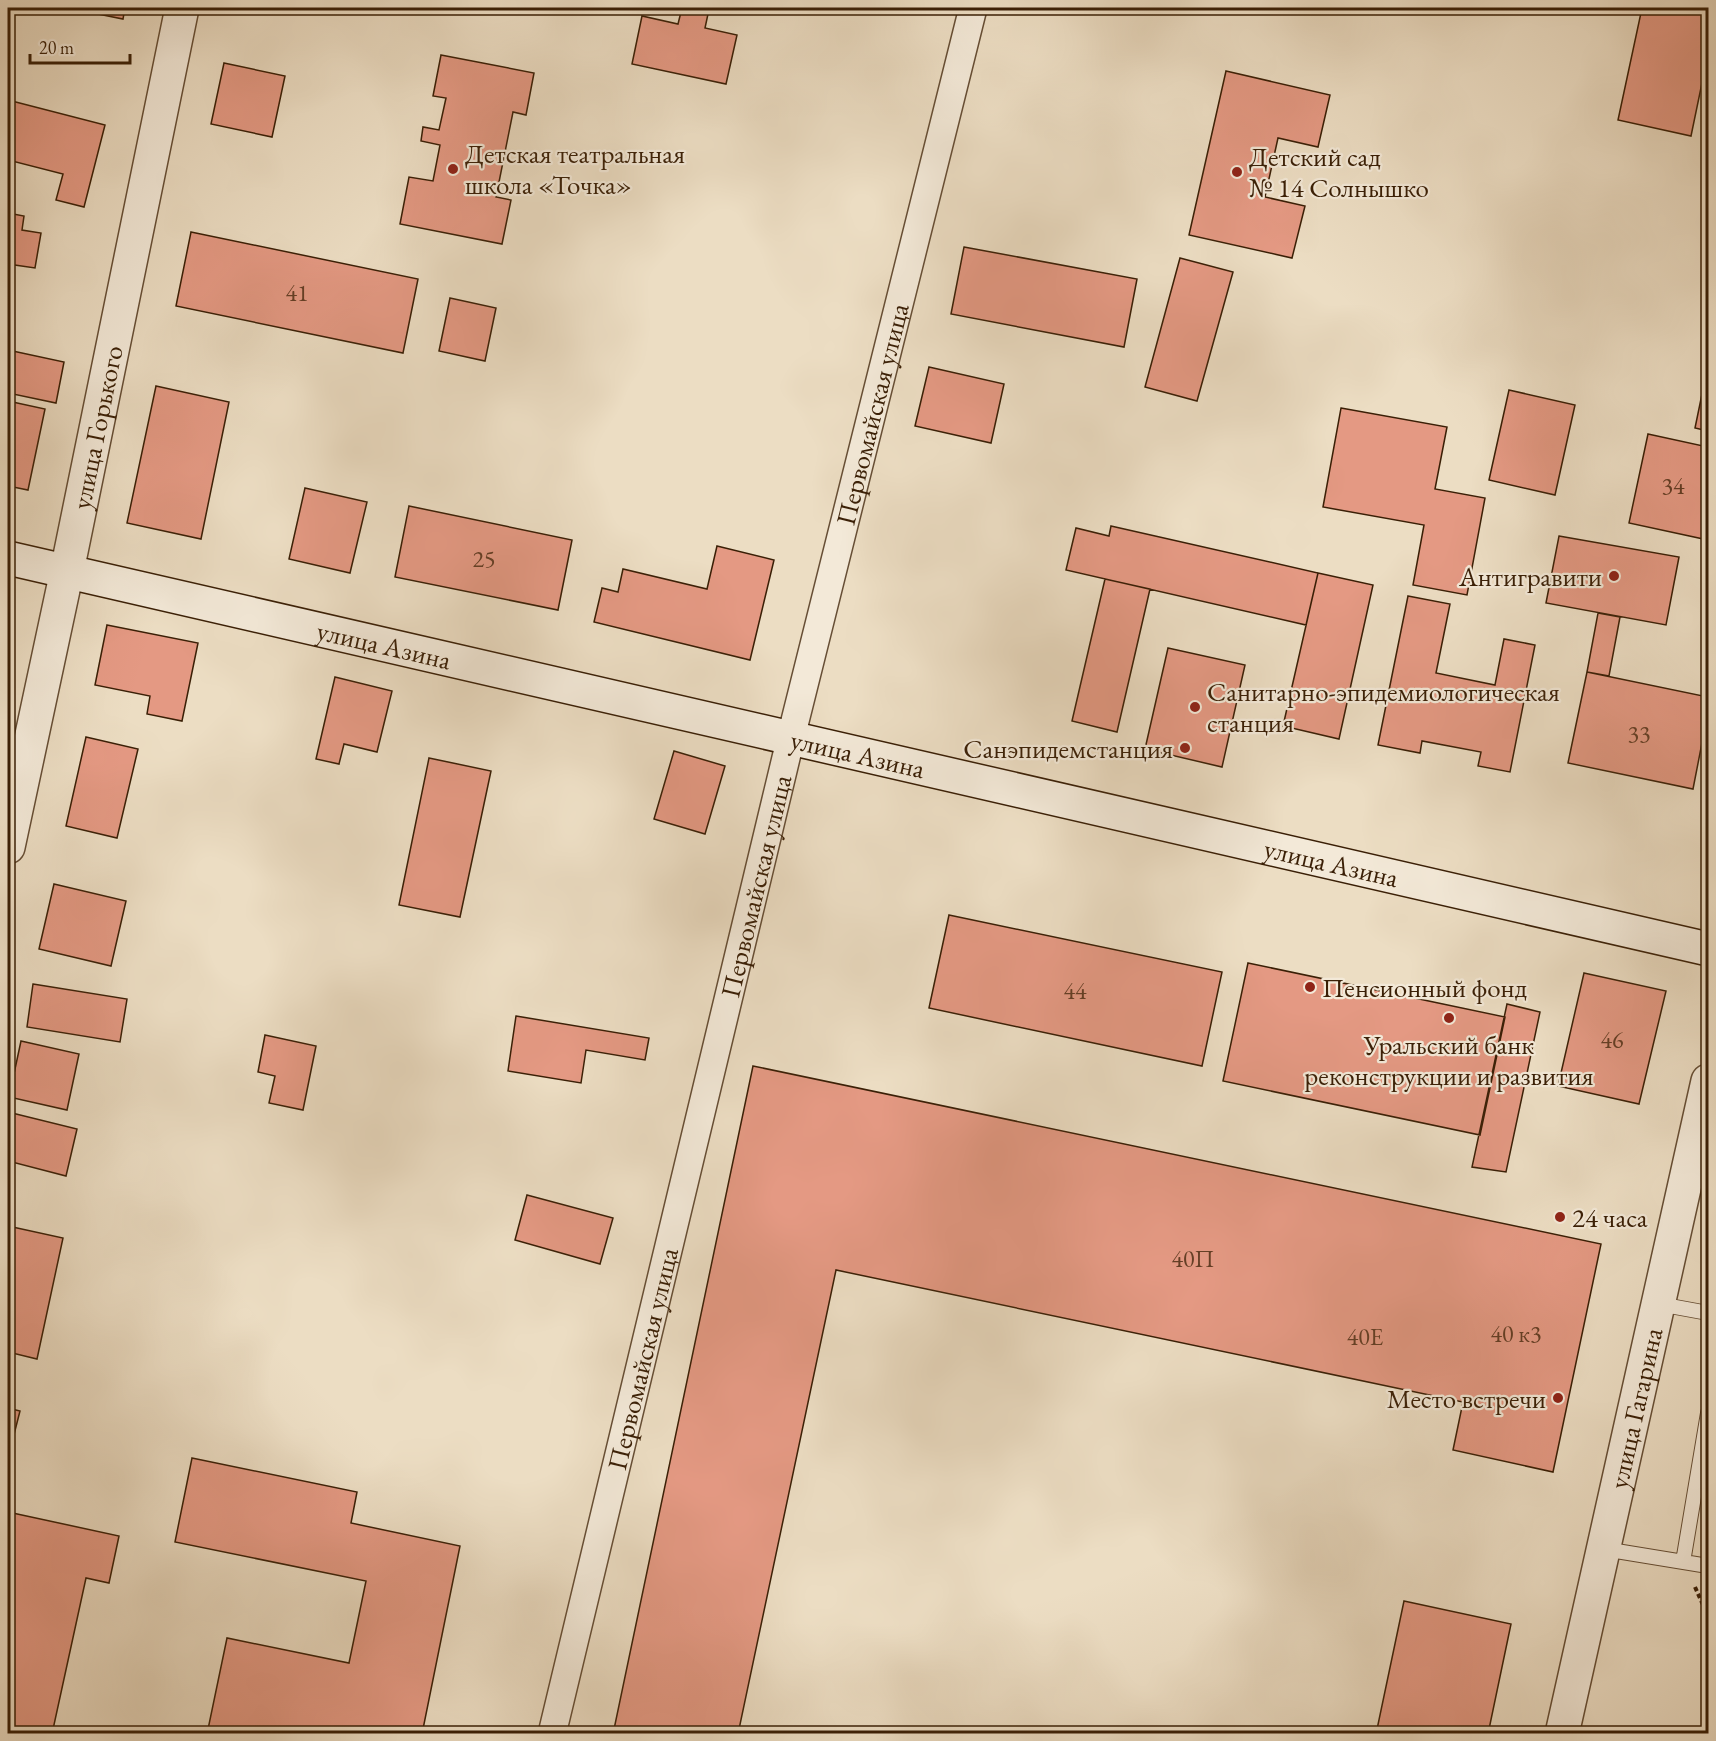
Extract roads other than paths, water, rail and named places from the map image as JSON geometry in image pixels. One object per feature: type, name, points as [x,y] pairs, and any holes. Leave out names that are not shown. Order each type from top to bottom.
[{"type":"main road","name":"улица Горького","points":[[8,847],[182,8]]},
{"type":"main road","name":"улица Азина","points":[[8,558],[1708,949]]},
{"type":"main road","name":"улица Гагарина","points":[[1562,1734],[1708,1081]]},
{"type":"street","name":"Первомайская улица","points":[[552,1734],[791,737],[973,8]]},
{"type":"lane","points":[[1659,1304],[1708,1312]]},
{"type":"lane","points":[[1683,1562],[1708,1413]]},
{"type":"lane","points":[[1604,1549],[1708,1566]]},
{"type":"place","name":"Детская театральная школа «Точка»","points":[[453,169]]},
{"type":"place","name":"Детский сад № 14 Солнышко","points":[[1237,172]]},
{"type":"place","name":"Антигравити","points":[[1614,576]]},
{"type":"place","name":"Санитарно-эпидемиологическая станция","points":[[1195,707]]},
{"type":"place","name":"Санэпидемстанция","points":[[1185,748]]},
{"type":"place","name":"Пенсионный фонд","points":[[1310,987]]},
{"type":"place","name":"Уральский банк реконструкции и развития","points":[[1449,1018]]},
{"type":"place","name":"24 часа","points":[[1560,1217]]},
{"type":"place","name":"Место встречи","points":[[1558,1398]]}]
